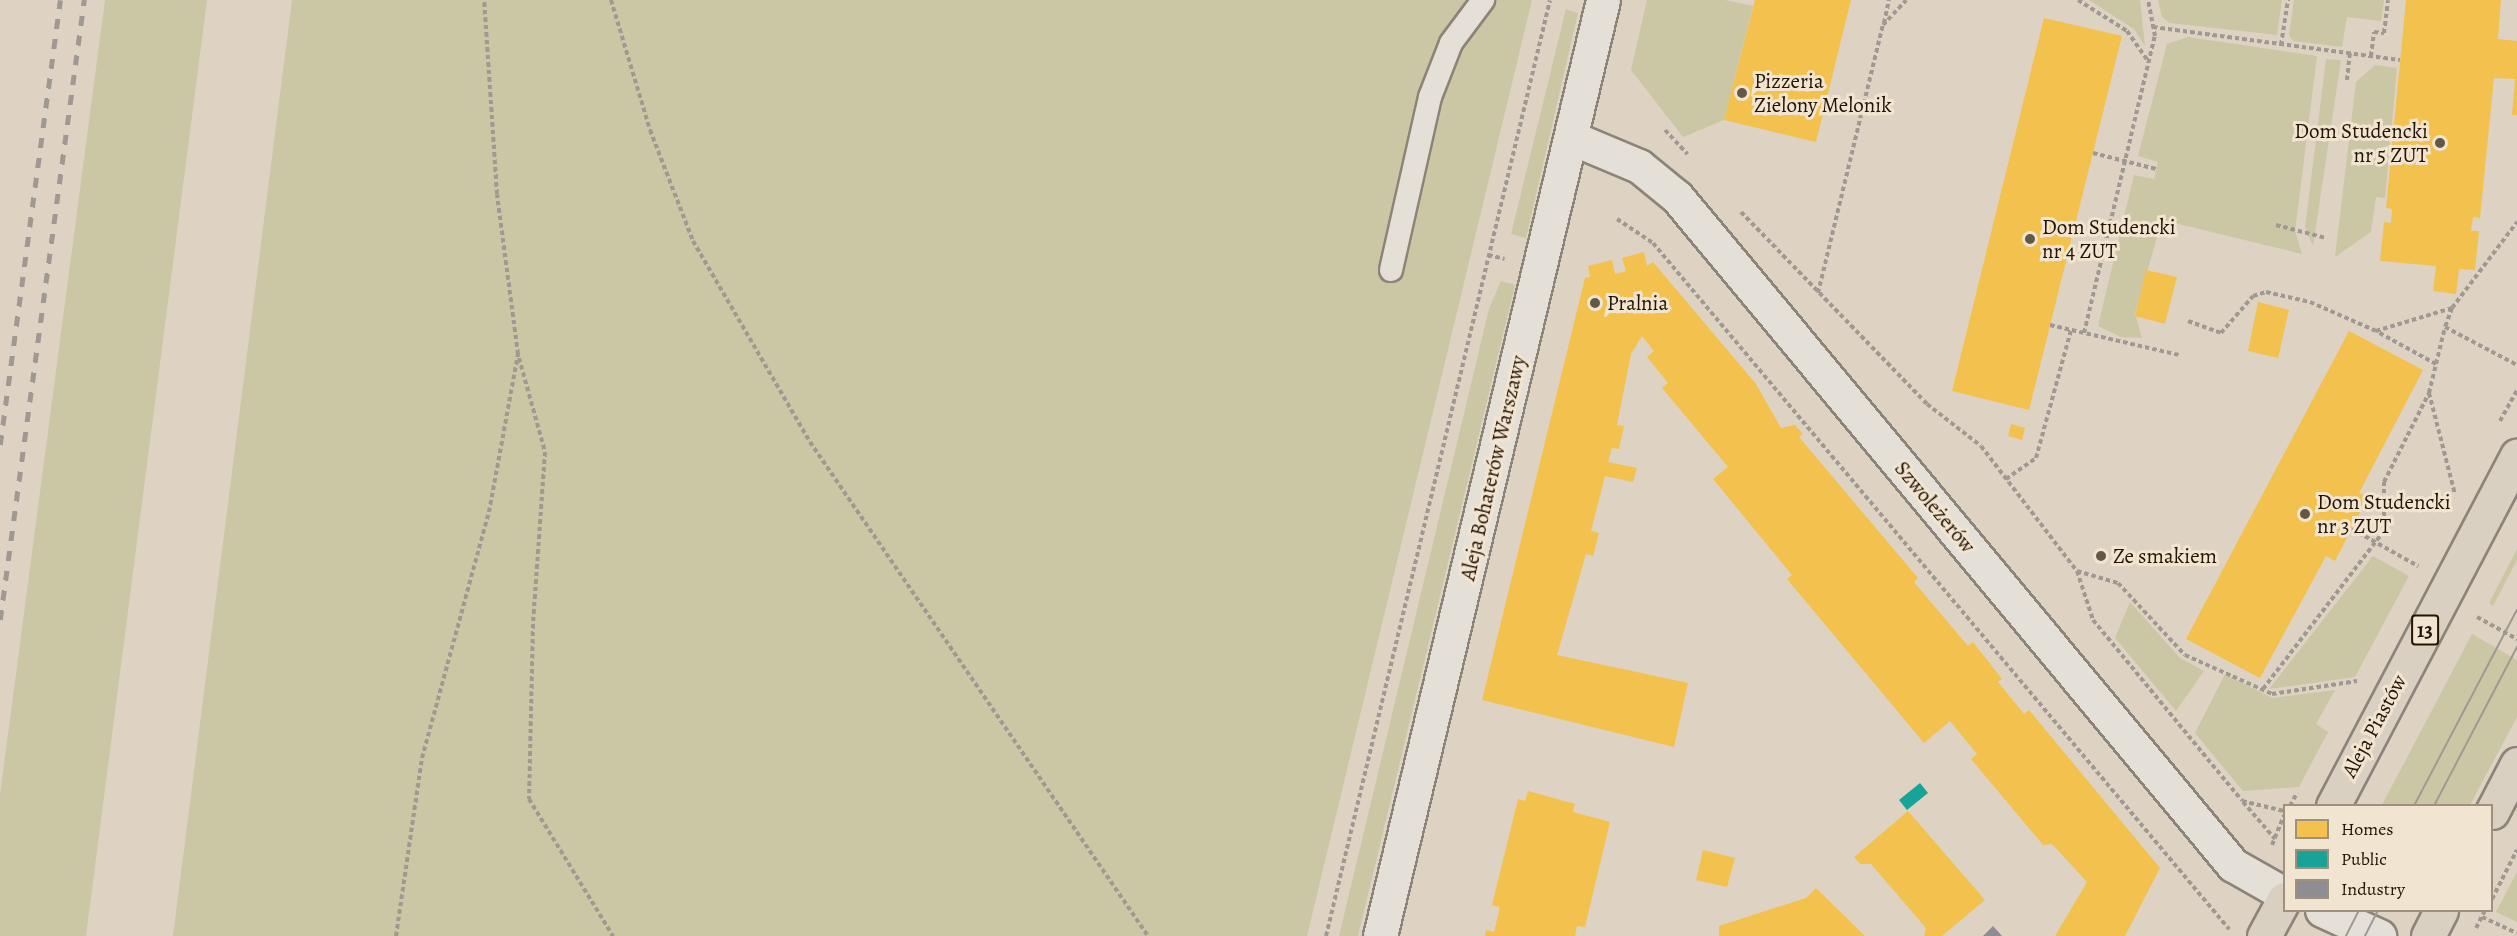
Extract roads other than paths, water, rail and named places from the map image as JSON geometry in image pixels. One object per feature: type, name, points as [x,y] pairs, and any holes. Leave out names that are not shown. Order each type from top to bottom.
[{"type":"main road","name":"Aleja Piastów","points":[[2333,804],[2517,455]]},
{"type":"main road","points":[[2493,810],[2517,764]]},
{"type":"main road","points":[[2264,936],[2283,901]]},
{"type":"main road","points":[[2428,936],[2440,912]]},
{"type":"street","name":"Aleja Bohaterów Warszawy","points":[[1380,936],[1572,138],[1603,0]]},
{"type":"street","name":"Szwoleżerów","points":[[1572,138],[1631,162],[1677,197],[2233,865],[2283,893]]},
{"type":"street","points":[[2326,912],[2379,936]]},
{"type":"lane","points":[[1391,270],[1431,98],[1451,43],[1483,0]]},
{"type":"tram line","points":[[2415,804],[2517,610]]},
{"type":"tram line","points":[[2435,804],[2517,647]]},
{"type":"tram line","points":[[2346,936],[2358,912]]},
{"type":"tram line","points":[[2365,936],[2377,912]]},
{"type":"railway","points":[[0,445],[60,0]]},
{"type":"railway","points":[[0,620],[84,0]]},
{"type":"place","name":"Pizzeria Zielony Melonik","points":[[1742,93]]},
{"type":"place","name":"Dom Studencki nr 5 ZUT","points":[[2440,143]]},
{"type":"place","name":"Dom Studencki nr 4 ZUT","points":[[2030,239]]},
{"type":"place","name":"Pralnia","points":[[1595,303]]},
{"type":"place","name":"Dom Studencki nr 3 ZUT","points":[[2305,514]]},
{"type":"place","name":"Ze smakiem","points":[[2101,556]]}]
